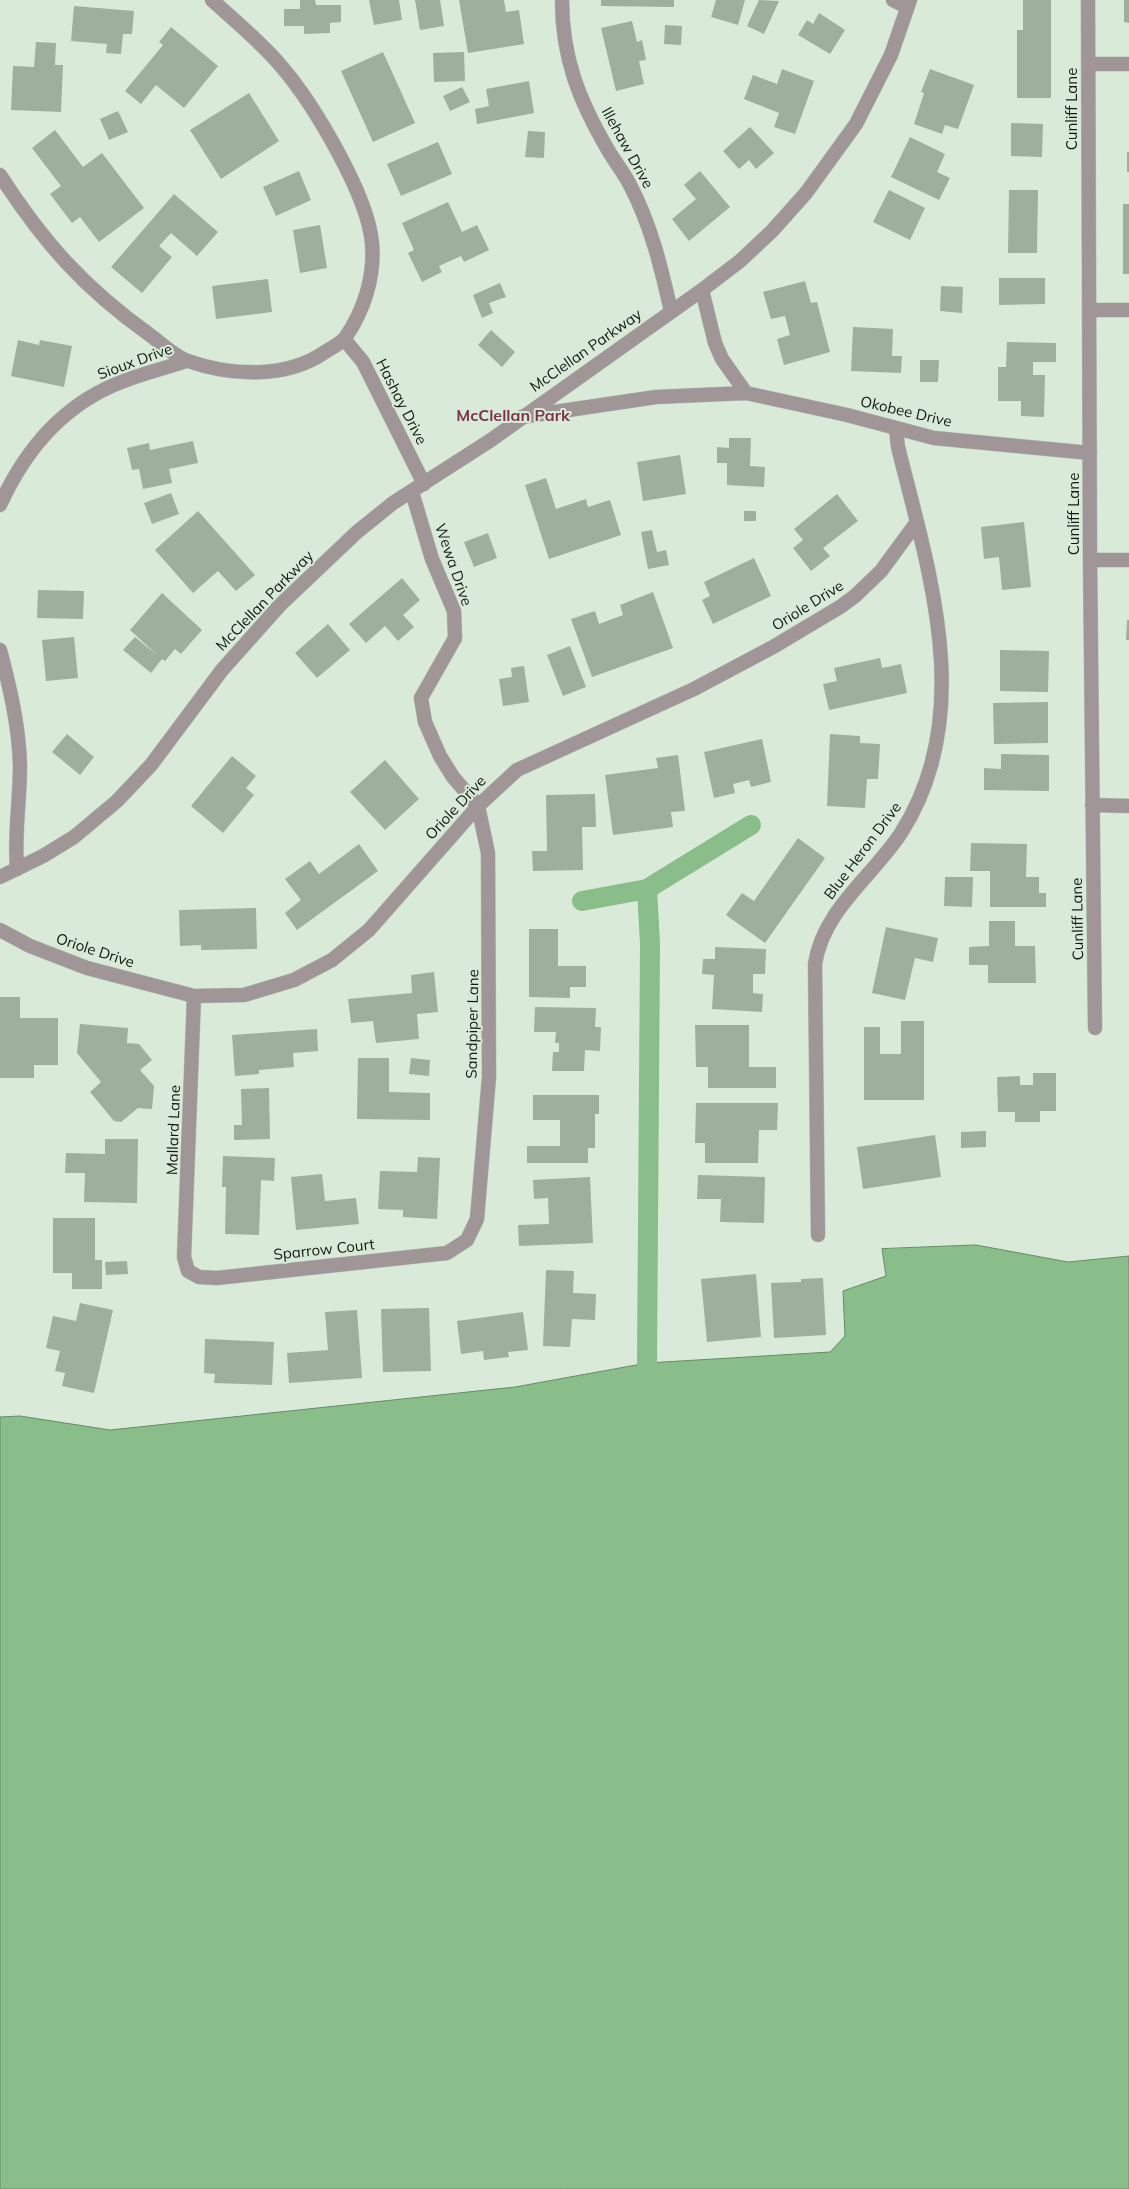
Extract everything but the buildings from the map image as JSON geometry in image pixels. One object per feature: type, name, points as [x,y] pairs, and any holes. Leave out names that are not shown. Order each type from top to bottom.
[{"type":"street","points":[[0,175],[25,214],[70,268],[125,317],[186,361],[231,370],[276,371],[310,362],[344,339],[364,302],[371,272],[372,244],[364,212],[326,130],[306,100],[282,67],[263,46],[212,0]]},
{"type":"street","name":"Illehaw Drive","points":[[562,0],[562,30],[578,89],[605,144],[630,184],[647,221],[658,256],[671,311]]},
{"type":"street","points":[[892,0],[909,4]]},
{"type":"street","name":"Cunliff Lane","points":[[1088,0],[1090,560],[1095,1028]]},
{"type":"street","name":"McClellan Parkway","points":[[0,877],[43,856],[74,836],[117,801],[151,765],[222,670],[280,605],[357,532],[394,503],[491,440],[702,290],[740,261],[772,231],[806,194],[833,159],[876,88],[891,55],[909,4]]},
{"type":"street","points":[[1088,64],[1129,64]]},
{"type":"street","points":[[702,290],[715,343],[722,359],[746,393]]},
{"type":"street","points":[[1090,310],[1129,310]]},
{"type":"street","name":"Hashay Drive","points":[[344,339],[363,362],[424,484]]},
{"type":"street","name":"Sioux Drive","points":[[0,505],[18,469],[35,444],[74,407],[100,391],[125,380],[186,361]]},
{"type":"street","name":"Okobee Drive","points":[[520,418],[656,397],[746,393],[847,415],[934,438],[1090,453]]},
{"type":"street","name":"Blue Heron Drive","points":[[818,1235],[815,964],[818,946],[841,908],[899,836],[914,811],[926,785],[938,735],[941,702],[940,638],[934,588],[896,429]]},
{"type":"street","name":"Wewa Drive","points":[[412,492],[432,559],[454,611],[455,638],[421,698],[425,722],[440,756],[454,777],[478,806]]},
{"type":"street","name":"Oriole Drive","points":[[0,930],[30,946],[87,968],[194,996],[256,993],[294,980],[332,960],[369,930],[478,806],[517,770],[694,689],[840,607],[855,596],[880,571],[917,522]]},
{"type":"street","points":[[1090,560],[1129,560]]},
{"type":"street","points":[[0,650],[12,698],[20,765],[18,814],[14,841],[17,869]]},
{"type":"street","points":[[1092,805],[1129,806]]},
{"type":"street","name":"Sandpiper Lane","points":[[467,1240],[477,1219],[489,1077],[488,853],[478,806]]},
{"type":"street","name":"Mallard Lane","points":[[186,1265],[194,996]]},
{"type":"street","name":"Sparrow Court","points":[[186,1265],[188,1271],[199,1277],[217,1278],[447,1253],[467,1240]]},
{"type":"shaded area","points":[[976,1245],[1068,1262],[1129,1256],[1129,2189],[0,2189],[0,1417],[20,1416],[110,1430],[515,1387],[647,1363],[830,1352],[845,1336],[843,1291],[886,1276],[882,1249]]},
{"type":"waterway","points":[[582,901],[647,889],[751,825]]},
{"type":"waterway","points":[[647,889],[650,944],[647,1363]]},
{"type":"district","name":"McClellan Park","points":[[513,416]]}]
